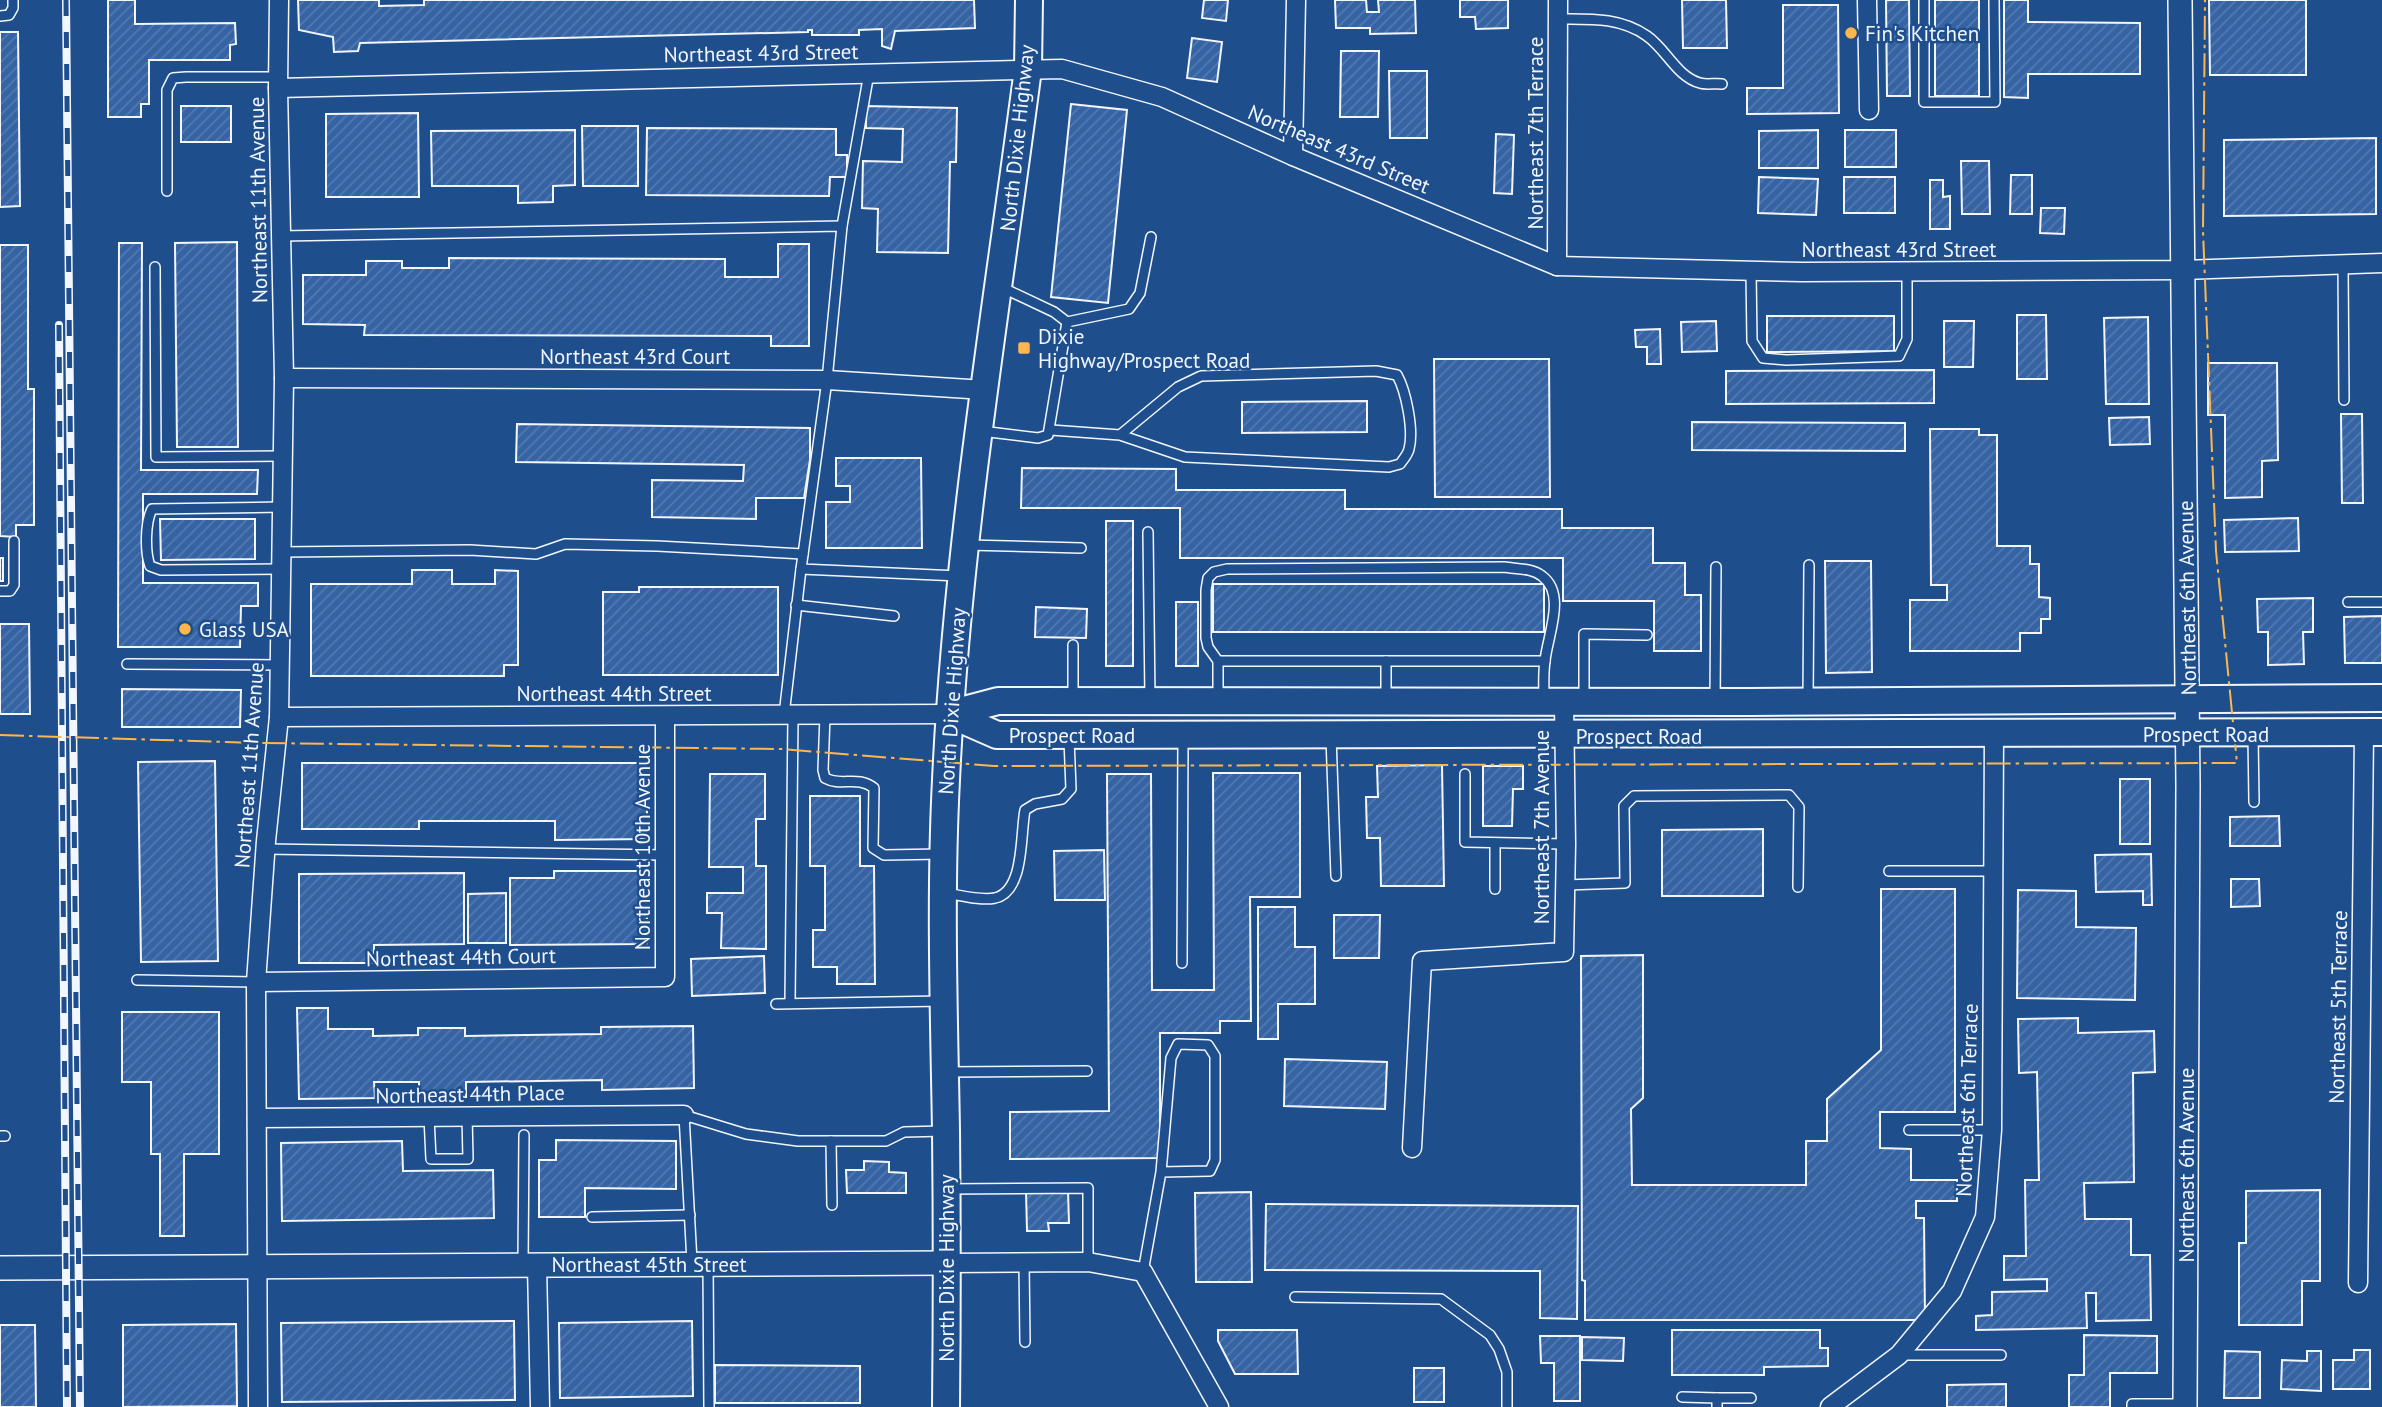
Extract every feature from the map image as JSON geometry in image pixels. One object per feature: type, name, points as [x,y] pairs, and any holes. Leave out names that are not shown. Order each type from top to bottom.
[{"type":"main road","name":"North Dixie Highway","points":[[946,1407],[943,893],[949,714],[961,576],[1028,69],[1029,0]]},
{"type":"main road","name":"Prospect Road","points":[[949,714],[998,701],[1808,702],[2382,698]]},
{"type":"main road","name":"Prospect Road","points":[[949,714],[997,736],[2373,732]]},
{"type":"street","name":"Northeast 11th Avenue","points":[[258,1407],[256,982],[279,717],[280,664],[284,378],[279,0]]},
{"type":"street","points":[[1293,156],[1296,0]]},
{"type":"street","name":"Northeast 7th Terrace","points":[[1557,266],[1558,0]]},
{"type":"street","points":[[1867,0],[1869,110]]},
{"type":"street","name":"Northeast 6th Avenue","points":[[2180,0],[2188,701],[2185,1405]]},
{"type":"street","name":"Northeast 43rd Street","points":[[278,83],[1062,69],[1162,97],[1293,156],[1557,266],[1907,272],[2183,270],[2382,263]]},
{"type":"street","name":"Northeast 43rd Court","points":[[284,378],[827,380],[985,390]]},
{"type":"street","name":"Northeast 7th Avenue","points":[[1412,1148],[1422,961],[1564,952],[1564,702]]},
{"type":"street","name":"Northeast 44th Street","points":[[279,717],[949,714]]},
{"type":"street","name":"Northeast 10th Avenue","points":[[665,716],[665,978]]},
{"type":"street","name":"Northeast 5th Terrace","points":[[2358,1283],[2373,732]]},
{"type":"street","name":"Northeast 6th Terrace","points":[[1830,1407],[1899,1355],[1952,1291],[1985,1217],[1992,1130],[1994,735]]},
{"type":"street","name":"Northeast 44th Court","points":[[256,982],[665,978]]},
{"type":"street","name":"Northeast 44th Place","points":[[257,1118],[684,1115]]},
{"type":"street","name":"Northeast 45th Street","points":[[0,1268],[1088,1262],[1143,1272]]},
{"type":"street","points":[[530,1265],[540,1407]]},
{"type":"street","points":[[1143,1272],[1219,1407]]},
{"type":"lane","points":[[0,16],[9,15],[13,0]]},
{"type":"lane","points":[[1924,0],[1924,102],[1995,102],[1994,0]]},
{"type":"lane","points":[[1558,19],[1607,20],[1626,24],[1649,37],[1685,74],[1700,83],[1722,84]]},
{"type":"lane","points":[[790,1003],[789,715],[796,605],[827,380],[842,226],[869,73]]},
{"type":"lane","points":[[167,191],[167,90],[173,78],[278,83]]},
{"type":"lane","points":[[281,236],[842,226]]},
{"type":"lane","points":[[999,286],[1054,312],[1067,322],[1129,309],[1140,293],[1151,237]]},
{"type":"lane","points":[[2343,264],[2344,400]]},
{"type":"lane","points":[[155,267],[156,457],[283,456]]},
{"type":"lane","points":[[1751,271],[1752,341],[1763,358],[1786,360],[1899,356],[1908,339],[1907,272]]},
{"type":"lane","points":[[980,431],[1038,438],[1048,435],[1051,430],[1067,322]]},
{"type":"lane","points":[[1051,430],[1120,435],[1185,457],[1389,467],[1400,464],[1409,449],[1409,416],[1402,384],[1397,375],[1387,373],[1376,371],[1201,376],[1178,387],[1120,435]]},
{"type":"lane","points":[[282,507],[152,509],[148,535],[150,566],[161,570],[470,550],[536,554],[565,544],[803,554]]},
{"type":"lane","points":[[1148,532],[1150,701]]},
{"type":"lane","points":[[0,591],[10,591],[14,585],[15,541]]},
{"type":"lane","points":[[965,545],[1081,548]]},
{"type":"lane","points":[[1808,702],[1809,565]]},
{"type":"lane","points":[[1218,702],[1218,661],[1206,638],[1206,590],[1208,578],[1214,572],[1227,569],[1504,567],[1543,576],[1554,595],[1545,661],[1564,702]]},
{"type":"lane","points":[[1715,702],[1716,567]]},
{"type":"lane","points":[[801,569],[961,576]]},
{"type":"lane","points":[[2348,603],[2382,602]]},
{"type":"lane","points":[[796,605],[894,616]]},
{"type":"lane","points":[[1564,702],[1584,634],[1647,635]]},
{"type":"lane","points":[[1073,645],[1073,701]]},
{"type":"lane","points":[[1218,661],[1545,661]]},
{"type":"lane","points":[[1386,661],[1386,702]]},
{"type":"lane","points":[[127,664],[280,664]]},
{"type":"lane","points":[[825,715],[825,778],[832,781],[865,782],[874,788],[873,848],[884,855],[944,854]]},
{"type":"lane","points":[[2253,733],[2254,802]]},
{"type":"lane","points":[[943,893],[993,899],[1006,894],[1018,873],[1025,810],[1034,804],[1062,799],[1071,789],[1068,735]]},
{"type":"lane","points":[[1182,963],[1183,735]]},
{"type":"lane","points":[[1331,736],[1336,876]]},
{"type":"lane","points":[[1465,775],[1465,842],[1566,844]]},
{"type":"lane","points":[[1565,885],[1625,883],[1624,806],[1634,796],[1789,795],[1799,807],[1798,887]]},
{"type":"lane","points":[[1495,843],[1495,890]]},
{"type":"lane","points":[[266,849],[665,855]]},
{"type":"lane","points":[[1889,871],[1994,871]]},
{"type":"lane","points":[[137,980],[256,982]]},
{"type":"lane","points":[[776,1004],[944,1001]]},
{"type":"lane","points":[[1143,1272],[1161,1172],[1171,1058],[1178,1044],[1208,1045],[1215,1056],[1215,1160],[1210,1171],[1161,1172]]},
{"type":"lane","points":[[945,1072],[1087,1071]]},
{"type":"lane","points":[[709,1407],[700,1264],[690,1216],[684,1115],[746,1135],[798,1141],[886,1141],[904,1132],[946,1131]]},
{"type":"lane","points":[[429,1117],[431,1159],[468,1159],[467,1116]]},
{"type":"lane","points":[[1909,1130],[1992,1130]]},
{"type":"lane","points":[[524,1135],[530,1265]]},
{"type":"lane","points":[[831,1141],[832,1205]]},
{"type":"lane","points":[[946,1189],[1088,1188],[1088,1262]]},
{"type":"lane","points":[[592,1217],[690,1216]]},
{"type":"lane","points":[[1024,1262],[1025,1342]]},
{"type":"lane","points":[[1295,1297],[1441,1298],[1490,1335],[1499,1349],[1507,1372],[1507,1407]]},
{"type":"lane","points":[[1899,1355],[2001,1355]]},
{"type":"lane","points":[[1682,1397],[1717,1402],[1751,1398]]},
{"type":"lane","points":[[2132,1407],[2132,1404],[2185,1405]]},
{"type":"building","points":[[108,0],[135,0],[135,24],[235,23],[236,44],[230,45],[230,60],[149,60],[149,104],[141,104],[141,117],[108,117]]},
{"type":"building","points":[[298,0],[379,0],[379,6],[424,5],[424,0],[974,0],[975,28],[895,31],[891,49],[882,46],[882,29],[859,30],[859,35],[812,35],[812,30],[808,30],[360,43],[358,51],[334,52],[333,37],[299,30]]},
{"type":"building","points":[[1204,0],[1228,0],[1226,21],[1202,18]]},
{"type":"building","points":[[1335,0],[1366,0],[1367,12],[1379,12],[1378,0],[1415,0],[1416,33],[1370,34],[1370,28],[1336,28]]},
{"type":"building","points":[[1460,0],[1508,0],[1508,28],[1476,29],[1475,17],[1460,17]]},
{"type":"building","points":[[1682,0],[1726,0],[1727,48],[1683,48]]},
{"type":"building","points":[[1886,0],[1909,0],[1910,96],[1887,96]]},
{"type":"building","points":[[1935,0],[1979,0],[1979,96],[1935,96]]},
{"type":"building","points":[[2004,0],[2028,0],[2028,22],[2140,23],[2140,74],[2028,74],[2028,98],[2004,97]]},
{"type":"building","points":[[2209,0],[2306,0],[2306,75],[2210,75]]},
{"type":"building","points":[[1783,5],[1838,5],[1839,113],[1747,114],[1747,88],[1783,88]]},
{"type":"building","points":[[0,32],[18,32],[20,206],[0,207]]},
{"type":"building","points":[[1192,38],[1222,42],[1217,82],[1187,78]]},
{"type":"building","points":[[1341,51],[1379,51],[1378,117],[1340,117]]},
{"type":"building","points":[[1389,71],[1427,71],[1427,138],[1390,138]]},
{"type":"building","points":[[1071,104],[1127,110],[1108,303],[1051,297]]},
{"type":"building","points":[[181,106],[231,106],[231,142],[181,142]]},
{"type":"building","points":[[866,106],[957,108],[956,162],[950,162],[948,253],[877,252],[878,209],[862,208],[863,161],[902,162],[903,129],[866,128]]},
{"type":"building","points":[[418,113],[419,197],[326,197],[326,114]]},
{"type":"building","points":[[582,126],[638,126],[638,186],[583,186]]},
{"type":"building","points":[[647,128],[836,129],[836,155],[847,155],[847,177],[830,177],[829,196],[646,195]]},
{"type":"building","points":[[575,130],[575,185],[553,186],[553,202],[518,203],[518,186],[432,186],[431,131]]},
{"type":"building","points":[[1818,130],[1818,168],[1759,168],[1759,131]]},
{"type":"building","points":[[1845,130],[1896,130],[1896,167],[1845,167]]},
{"type":"building","points":[[1496,134],[1514,135],[1512,194],[1494,193]]},
{"type":"building","points":[[2376,138],[2376,214],[2224,216],[2224,140]]},
{"type":"building","points":[[1961,161],[1989,161],[1990,214],[1962,214]]},
{"type":"building","points":[[2011,175],[2032,175],[2032,214],[2010,214]]},
{"type":"building","points":[[1759,177],[1818,179],[1816,215],[1758,213]]},
{"type":"building","points":[[1844,177],[1895,177],[1895,213],[1844,213]]},
{"type":"building","points":[[1930,180],[1943,180],[1943,197],[1950,196],[1950,229],[1930,229]]},
{"type":"building","points":[[2041,208],[2065,208],[2064,234],[2040,233]]},
{"type":"building","points":[[237,242],[238,447],[177,447],[175,243]]},
{"type":"building","points":[[119,243],[142,243],[141,470],[258,470],[257,494],[143,494],[143,583],[258,583],[258,606],[241,606],[240,647],[118,647]]},
{"type":"building","points":[[778,244],[809,244],[809,346],[771,346],[771,336],[364,335],[365,325],[303,324],[303,275],[366,275],[366,261],[402,261],[402,268],[449,268],[449,258],[725,259],[725,277],[778,277]]},
{"type":"building","points":[[0,245],[28,245],[28,389],[34,389],[34,525],[16,525],[16,537],[0,536]]},
{"type":"building","points":[[2017,315],[2046,315],[2047,379],[2017,379]]},
{"type":"building","points":[[1767,316],[1894,316],[1894,351],[1767,352]]},
{"type":"building","points":[[2148,317],[2149,404],[2106,404],[2104,318]]},
{"type":"building","points":[[1716,321],[1717,351],[1682,352],[1681,322]]},
{"type":"building","points":[[1944,321],[1974,321],[1973,367],[1944,367]]},
{"type":"building","points":[[1660,329],[1661,364],[1647,364],[1647,347],[1636,347],[1635,330]]},
{"type":"building","points":[[1434,359],[1549,359],[1550,497],[1435,497]]},
{"type":"building","points":[[2208,363],[2277,363],[2278,460],[2262,461],[2262,497],[2225,498],[2225,415],[2208,415]]},
{"type":"building","points":[[1934,370],[1934,403],[1726,404],[1726,371]]},
{"type":"building","points":[[1367,401],[1367,432],[1242,433],[1242,402]]},
{"type":"building","points":[[2341,414],[2362,414],[2363,503],[2342,503]]},
{"type":"building","points":[[2149,417],[2150,444],[2110,445],[2109,418]]},
{"type":"building","points":[[1692,422],[1905,423],[1905,451],[1692,450]]},
{"type":"building","points":[[517,424],[810,428],[810,460],[804,498],[756,498],[756,519],[652,517],[652,480],[743,481],[744,465],[516,462]]},
{"type":"building","points":[[1930,429],[1979,429],[1979,435],[1997,435],[1997,546],[2030,546],[2030,564],[2039,564],[2039,597],[2050,598],[2050,619],[2041,619],[2041,633],[2020,633],[2020,651],[1910,651],[1910,600],[1947,600],[1947,585],[1931,585]]},
{"type":"building","points":[[836,458],[921,458],[922,548],[826,548],[826,502],[850,502],[850,486],[836,486]]},
{"type":"building","points":[[1022,468],[1176,469],[1176,490],[1345,490],[1345,509],[1562,509],[1562,528],[1653,528],[1653,563],[1685,563],[1685,595],[1701,595],[1701,651],[1654,651],[1654,601],[1563,601],[1563,558],[1180,558],[1180,508],[1021,508]]},
{"type":"building","points":[[2298,518],[2299,551],[2225,552],[2224,520]]},
{"type":"building","points":[[160,519],[255,519],[255,559],[161,560]]},
{"type":"building","points":[[1106,521],[1133,521],[1133,666],[1106,666]]},
{"type":"building","points":[[0,558],[3,558],[3,581],[0,581]]},
{"type":"building","points":[[1825,561],[1871,561],[1872,672],[1826,673]]},
{"type":"building","points":[[412,570],[452,570],[452,584],[495,584],[495,570],[518,571],[518,665],[504,665],[504,676],[311,676],[311,584],[412,584]]},
{"type":"building","points":[[1213,584],[1544,584],[1544,632],[1213,632]]},
{"type":"building","points":[[639,587],[778,587],[778,675],[603,675],[603,592],[639,592]]},
{"type":"building","points":[[2313,598],[2313,632],[2303,632],[2304,664],[2268,665],[2268,632],[2258,632],[2257,599]]},
{"type":"building","points":[[1176,602],[1198,602],[1198,666],[1176,666]]},
{"type":"building","points":[[1036,607],[1087,609],[1086,638],[1035,637]]},
{"type":"building","points":[[2382,616],[2382,663],[2345,663],[2344,617]]},
{"type":"building","points":[[0,624],[29,624],[30,714],[0,714]]},
{"type":"building","points":[[122,689],[241,690],[240,727],[122,727]]},
{"type":"building","points":[[215,761],[218,961],[141,962],[138,762]]},
{"type":"building","points":[[302,763],[647,763],[647,839],[555,840],[555,821],[419,821],[419,829],[302,829]]},
{"type":"building","points":[[1442,765],[1444,886],[1381,886],[1380,838],[1367,838],[1366,797],[1378,797],[1377,766]]},
{"type":"building","points":[[1483,766],[1523,766],[1523,789],[1513,789],[1512,826],[1483,826]]},
{"type":"building","points":[[1213,773],[1300,773],[1300,897],[1250,897],[1251,1021],[1220,1021],[1220,1033],[1160,1033],[1160,1158],[1010,1159],[1010,1112],[1109,1111],[1107,774],[1151,774],[1152,990],[1214,990]]},
{"type":"building","points":[[710,774],[765,774],[765,819],[756,819],[756,866],[766,866],[766,949],[721,948],[722,913],[707,913],[707,893],[743,893],[743,867],[709,867]]},
{"type":"building","points":[[2120,779],[2150,779],[2150,844],[2120,844]]},
{"type":"building","points":[[810,796],[860,796],[860,866],[874,866],[875,984],[837,984],[837,967],[813,967],[813,930],[825,930],[825,866],[810,866]]},
{"type":"building","points":[[2279,816],[2280,846],[2230,846],[2230,817]]},
{"type":"building","points":[[1763,829],[1763,896],[1662,896],[1662,830]]},
{"type":"building","points":[[1104,850],[1105,900],[1055,900],[1054,851]]},
{"type":"building","points":[[2151,854],[2152,905],[2143,905],[2143,891],[2096,892],[2095,855]]},
{"type":"building","points":[[554,871],[647,871],[647,944],[510,945],[510,878],[554,878]]},
{"type":"building","points":[[464,873],[464,944],[374,945],[374,963],[299,963],[299,874]]},
{"type":"building","points":[[2231,879],[2259,879],[2260,906],[2231,907]]},
{"type":"building","points":[[1881,889],[1955,889],[1955,1112],[1880,1112],[1880,1148],[1911,1149],[1911,1180],[1957,1180],[1957,1201],[1916,1201],[1916,1218],[1924,1218],[1925,1320],[1585,1320],[1585,1281],[1582,1280],[1581,956],[1643,955],[1643,1098],[1631,1109],[1632,1185],[1806,1185],[1806,1141],[1827,1141],[1827,1099],[1881,1050]]},
{"type":"building","points":[[2018,890],[2076,891],[2076,927],[2136,928],[2135,1000],[2017,998]]},
{"type":"building","points":[[506,893],[506,943],[468,943],[468,894]]},
{"type":"building","points":[[1258,907],[1295,907],[1295,947],[1315,947],[1315,1004],[1278,1004],[1278,1039],[1258,1039]]},
{"type":"building","points":[[1334,915],[1380,915],[1379,958],[1334,958]]},
{"type":"building","points":[[764,956],[765,993],[692,996],[691,959]]},
{"type":"building","points":[[297,1008],[328,1008],[328,1029],[373,1029],[373,1036],[418,1035],[418,1028],[465,1028],[465,1036],[601,1034],[601,1027],[693,1026],[694,1088],[602,1090],[602,1080],[466,1082],[466,1097],[419,1098],[419,1082],[374,1082],[375,1098],[299,1099]]},
{"type":"building","points":[[122,1012],[219,1012],[219,1154],[184,1154],[184,1236],[160,1236],[160,1154],[151,1154],[151,1082],[122,1082]]},
{"type":"building","points":[[2078,1018],[2078,1033],[2154,1031],[2155,1072],[2133,1073],[2134,1182],[2084,1183],[2085,1219],[2131,1219],[2131,1255],[2150,1255],[2151,1320],[2096,1321],[2096,1293],[2086,1293],[2087,1328],[1976,1330],[1976,1316],[1992,1315],[1992,1292],[2047,1291],[2047,1279],[2004,1280],[2004,1256],[2026,1256],[2025,1180],[2039,1180],[2037,1072],[2019,1073],[2018,1019]]},
{"type":"building","points":[[1285,1059],[1387,1062],[1385,1109],[1284,1106]]},
{"type":"building","points":[[556,1140],[676,1141],[676,1189],[585,1188],[585,1217],[539,1217],[539,1160],[556,1160]]},
{"type":"building","points":[[402,1141],[403,1171],[493,1170],[494,1218],[282,1221],[281,1143]]},
{"type":"building","points":[[864,1161],[889,1162],[889,1172],[906,1173],[906,1193],[847,1193],[846,1170],[864,1170]]},
{"type":"building","points":[[1068,1190],[1069,1223],[1048,1223],[1049,1231],[1027,1231],[1026,1191]]},
{"type":"building","points":[[2320,1190],[2320,1281],[2302,1281],[2302,1325],[2239,1325],[2239,1243],[2246,1243],[2246,1191]]},
{"type":"building","points":[[1251,1192],[1252,1282],[1196,1282],[1195,1193]]},
{"type":"building","points":[[1266,1204],[1578,1206],[1577,1319],[1540,1318],[1540,1271],[1265,1270]]},
{"type":"building","points":[[514,1321],[515,1400],[282,1402],[281,1323]]},
{"type":"building","points":[[692,1321],[693,1396],[560,1398],[559,1323]]},
{"type":"building","points":[[236,1324],[237,1406],[123,1407],[123,1325]]},
{"type":"building","points":[[0,1325],[35,1325],[36,1407],[0,1407]]},
{"type":"building","points":[[1218,1330],[1297,1330],[1298,1374],[1235,1374],[1218,1341]]},
{"type":"building","points":[[1672,1330],[1820,1330],[1820,1348],[1828,1348],[1828,1366],[1764,1367],[1764,1375],[1672,1375]]},
{"type":"building","points":[[2084,1335],[2157,1336],[2157,1373],[2110,1373],[2110,1407],[2069,1407],[2069,1375],[2084,1375]]},
{"type":"building","points":[[1540,1336],[1580,1336],[1580,1401],[1554,1401],[1554,1363],[1541,1363]]},
{"type":"building","points":[[1582,1337],[1624,1338],[1623,1361],[1582,1360]]},
{"type":"building","points":[[2354,1350],[2370,1350],[2370,1389],[2333,1389],[2333,1360],[2354,1360]]},
{"type":"building","points":[[2225,1351],[2260,1352],[2260,1398],[2224,1398]]},
{"type":"building","points":[[2307,1351],[2321,1351],[2321,1391],[2281,1389],[2282,1360],[2307,1361]]},
{"type":"building","points":[[715,1365],[860,1366],[860,1403],[715,1403]]},
{"type":"building","points":[[1414,1368],[1444,1368],[1444,1402],[1414,1402]]},
{"type":"building","points":[[2006,1384],[2006,1407],[1947,1407],[1947,1385]]},
{"type":"railway","points":[[66,0],[80,1407]]},
{"type":"railway","points":[[59,325],[67,1407]]},
{"type":"power","points":[[0,735],[259,743],[781,749],[994,766],[2237,763],[2216,551],[2203,231],[2205,0]]},
{"type":"place","name":"Fin's Kitchen","points":[[1851,33]]},
{"type":"place","name":"Dixie Highway/Prospect Road","points":[[1024,348]]},
{"type":"place","name":"Glass USA","points":[[185,629]]}]
